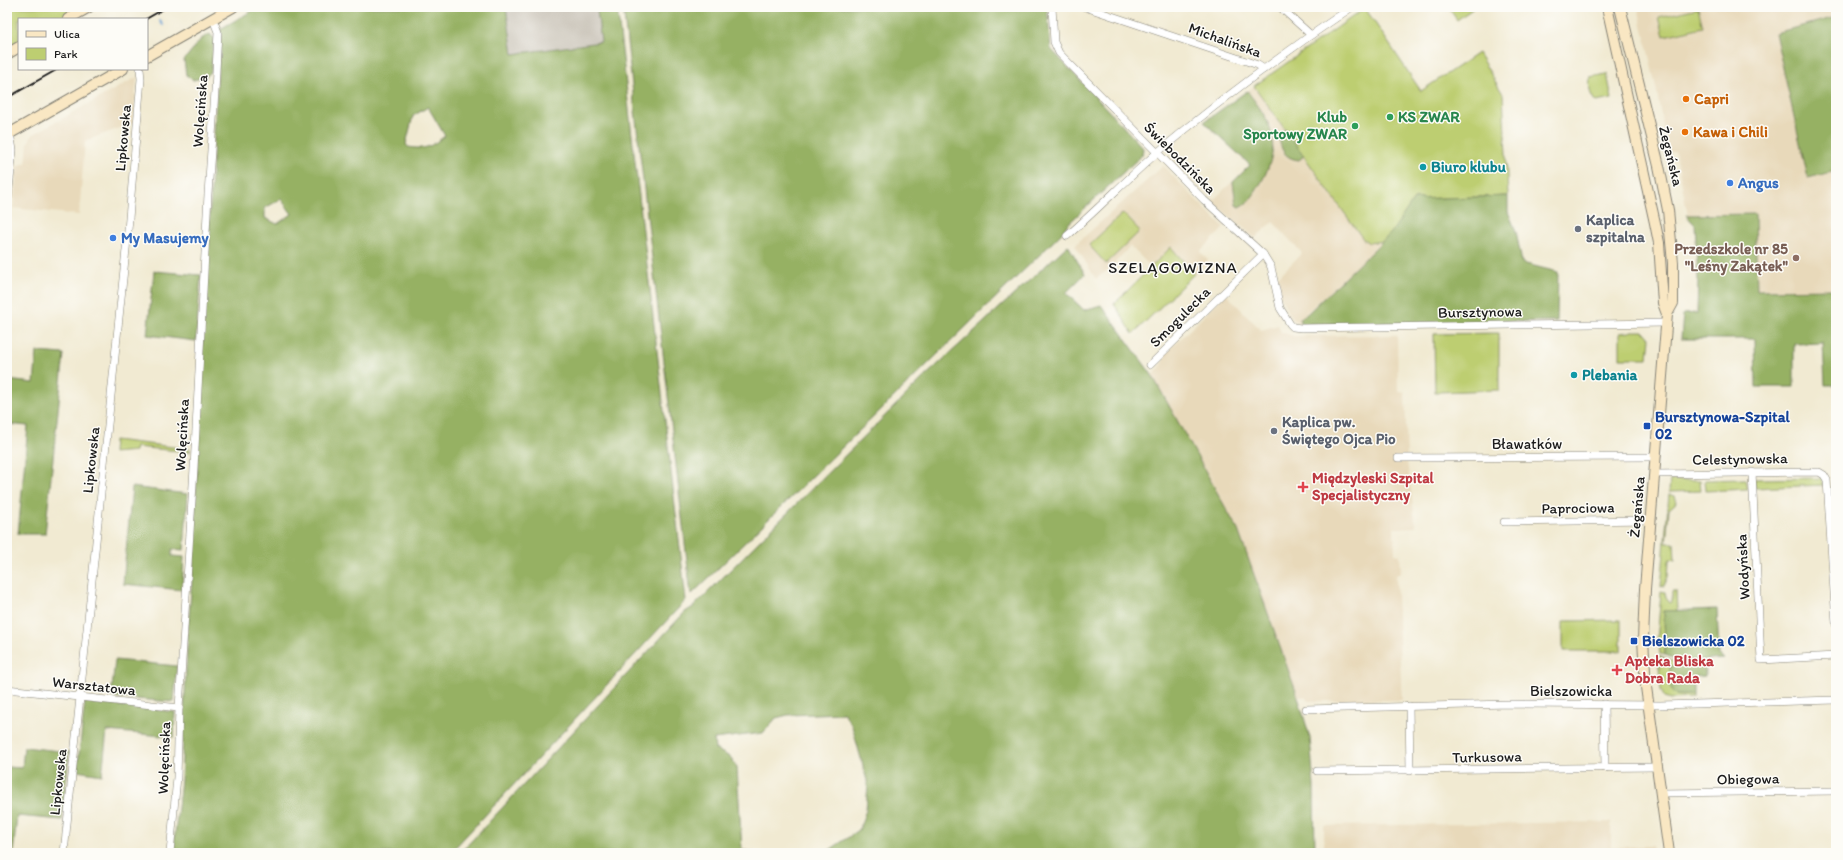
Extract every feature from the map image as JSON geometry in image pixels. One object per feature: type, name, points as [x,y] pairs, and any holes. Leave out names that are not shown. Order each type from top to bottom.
[{"type":"street","points":[[70,18],[89,7]]},
{"type":"street","points":[[148,55],[233,7]]},
{"type":"street","name":"Świebodzińska","points":[[1052,7],[1052,25],[1056,49],[1157,154],[1204,200],[1263,254],[1271,267],[1280,308],[1288,322],[1293,327]]},
{"type":"street","name":"Michalińska","points":[[1085,7],[1097,8],[1258,65],[1264,69]]},
{"type":"street","points":[[1280,7],[1311,35]]},
{"type":"street","points":[[1067,236],[1157,154],[1214,106],[1352,7]]},
{"type":"street","name":"Żegańska","points":[[1607,7],[1659,243],[1663,303],[1667,318]]},
{"type":"street","name":"Żegańska","points":[[1620,7],[1659,166],[1668,210],[1673,263],[1673,303],[1667,318],[1644,622],[1645,668],[1660,794],[1669,853]]},
{"type":"street","name":"Wolęcińska","points":[[170,853],[177,777],[179,708],[194,468],[208,194],[216,91],[218,32],[213,19]]},
{"type":"street","points":[[7,54],[18,48]]},
{"type":"street","points":[[7,209],[13,150],[8,134],[121,70]]},
{"type":"street","name":"Lipkowska","points":[[64,853],[128,230],[141,79],[140,70]]},
{"type":"street","name":"Smogulecka","points":[[1150,365],[1263,254]]},
{"type":"street","name":"Bursztynowa","points":[[1293,327],[1370,328],[1667,318]]},
{"type":"street","name":"Bławatków","points":[[1398,458],[1656,457]]},
{"type":"street","name":"Wodyńska","points":[[1752,472],[1761,660],[1836,656]]},
{"type":"street","name":"Celestynowska","points":[[1655,474],[1819,472],[1824,475],[1827,480],[1836,624]]},
{"type":"street","name":"Paprociowa","points":[[1504,522],[1651,520]]},
{"type":"street","name":"Warsztatowa","points":[[7,689],[179,708]]},
{"type":"street","name":"Bielszowicka","points":[[1306,709],[1409,706],[1604,704],[1660,705],[1836,700]]},
{"type":"street","points":[[1604,704],[1604,768]]},
{"type":"street","points":[[1409,706],[1410,771]]},
{"type":"street","name":"Turkusowa","points":[[1317,771],[1657,767]]},
{"type":"street","name":"Obiegowa","points":[[1660,794],[1836,791]]},
{"type":"shaded area","points":[[506,7],[597,7],[601,42],[512,54]]},
{"type":"shaded area","points":[[1638,7],[1836,7],[1836,289],[1757,290],[1755,214],[1688,215],[1675,151],[1668,153],[1656,87]]},
{"type":"shaded area","points":[[137,77],[133,123],[85,141],[79,215],[13,208],[17,166],[26,163],[28,143],[32,135]]},
{"type":"shaded area","points":[[1254,86],[1363,239],[1369,243],[1383,241],[1300,319],[1300,324],[1292,319],[1280,295],[1279,280],[1277,278],[1302,253],[1273,222],[1255,238],[1212,201],[1250,165],[1204,122]]},
{"type":"shaded area","points":[[1163,166],[1224,228],[1200,252],[1208,260],[1170,297],[1116,306],[1114,304],[1151,267],[1130,246],[1109,269],[1096,279],[1075,245]]},
{"type":"shaded area","name":"Międzyleski Szpital Specjalistyczny","points":[[1226,294],[1261,330],[1278,325],[1281,332],[1293,336],[1397,335],[1398,391],[1405,392],[1407,461],[1416,527],[1394,528],[1395,554],[1400,555],[1401,573],[1396,575],[1402,700],[1308,701],[1305,697],[1298,697],[1238,530],[1152,375],[1163,363],[1164,355]]},
{"type":"shaded area","points":[[1611,822],[1611,847],[1653,846],[1654,853],[1324,853],[1324,826]]},
{"type":"green space","points":[[7,7],[81,7],[62,18],[18,18],[18,43],[7,49]]},
{"type":"green space","points":[[259,7],[506,7],[513,54],[601,42],[597,10],[605,7],[617,7],[686,600],[450,853],[173,853],[181,780],[188,627],[193,569],[201,370],[220,29]],"holes":[[[428,107],[445,136],[428,147],[408,147],[406,144],[413,116]],[[281,199],[292,214],[277,224],[265,218],[265,208]]]},
{"type":"green space","points":[[623,7],[1047,7],[1051,49],[1143,148],[1142,155],[1067,225],[1061,234],[691,595]]},
{"type":"green space","points":[[1448,7],[1475,7],[1457,20]]},
{"type":"green space","name":"KS ZWAR","points":[[1365,8],[1421,91],[1478,53],[1503,94],[1508,196],[1414,199],[1392,233],[1383,241],[1369,243],[1363,239],[1254,86]]},
{"type":"green space","points":[[1698,8],[1703,27],[1664,36],[1659,17]]},
{"type":"green space","points":[[1836,17],[1836,171],[1808,178],[1775,33]]},
{"type":"green space","points":[[210,34],[214,38],[211,72],[206,77],[193,80],[186,75],[184,60],[201,39]]},
{"type":"green space","points":[[1607,74],[1612,99],[1596,102],[1590,91],[1590,77]]},
{"type":"green space","points":[[1247,91],[1256,102],[1268,123],[1273,144],[1272,156],[1262,181],[1250,199],[1240,207],[1236,205],[1233,182],[1250,165],[1204,122]]},
{"type":"green space","points":[[1285,129],[1304,156],[1299,160],[1290,158],[1282,149],[1279,136]]},
{"type":"green space","points":[[1508,196],[1508,212],[1516,231],[1522,263],[1558,272],[1557,321],[1300,324],[1300,319],[1391,233],[1414,199]]},
{"type":"green space","points":[[1123,213],[1140,231],[1106,264],[1089,245]]},
{"type":"green space","points":[[1755,214],[1757,290],[1836,289],[1836,385],[1825,385],[1823,343],[1794,344],[1794,387],[1756,387],[1755,339],[1681,339],[1683,314],[1697,313],[1698,278],[1695,225],[1686,215]]},
{"type":"green space","points":[[1068,245],[1085,274],[1066,293],[1084,310],[1101,305],[1152,375],[1238,530],[1298,697],[1310,738],[1314,786],[1315,853],[804,853],[828,851],[859,830],[866,810],[868,784],[852,726],[844,713],[788,715],[776,718],[763,733],[714,739],[715,749],[730,757],[737,768],[742,850],[756,853],[460,853],[685,612],[693,607],[922,379]]},
{"type":"green space","points":[[1171,247],[1194,274],[1133,334],[1114,304]]},
{"type":"green space","points":[[154,271],[201,275],[196,341],[147,335]]},
{"type":"green space","points":[[1644,331],[1650,338],[1648,358],[1620,358],[1620,333]]},
{"type":"green space","points":[[1499,333],[1499,390],[1435,392],[1434,334]]},
{"type":"green space","points":[[37,352],[64,354],[45,534],[18,534],[28,426],[7,424],[7,380],[34,383]]},
{"type":"green space","points":[[114,440],[190,449],[190,452],[136,447],[135,451],[113,453]]},
{"type":"green space","points":[[1822,478],[1824,485],[1755,488],[1754,479]]},
{"type":"green space","points":[[1746,479],[1748,489],[1706,491],[1705,480]]},
{"type":"green space","points":[[1670,480],[1700,480],[1701,491],[1669,492]]},
{"type":"green space","points":[[132,487],[188,494],[184,550],[172,549],[172,556],[184,557],[182,590],[123,584]]},
{"type":"green space","points":[[1669,494],[1675,496],[1677,502],[1669,509],[1666,543],[1674,543],[1675,560],[1670,559],[1668,577],[1664,586],[1661,587]]},
{"type":"green space","points":[[1661,591],[1665,592],[1666,598],[1670,603],[1672,602],[1672,591],[1676,591],[1677,611],[1664,611],[1665,655],[1660,654],[1659,643],[1657,643]]},
{"type":"green space","points":[[1717,609],[1719,655],[1724,659],[1684,662],[1665,655],[1664,611]]},
{"type":"green space","points":[[1621,620],[1621,651],[1563,651],[1563,621]]},
{"type":"green space","points":[[1658,656],[1685,666],[1670,667],[1676,695],[1693,695],[1693,698],[1671,699],[1664,697],[1661,690]]},
{"type":"green space","points":[[115,660],[177,666],[174,702],[111,697]]},
{"type":"green space","points":[[1705,665],[1705,676],[1693,677],[1693,695],[1676,695],[1671,690],[1670,667]]},
{"type":"green space","points":[[85,702],[175,712],[174,737],[107,731],[102,775],[77,771]]},
{"type":"green space","points":[[24,747],[69,752],[62,820],[17,816],[13,853],[7,853],[7,767],[22,768]]},
{"type":"waterway","points":[[160,21],[163,25]]},
{"type":"railway","points":[[148,18],[167,7]]},
{"type":"railway","points":[[7,98],[56,70]]},
{"type":"place","name":"Capri","points":[[1686,99]]},
{"type":"place","name":"KS ZWAR","points":[[1390,117]]},
{"type":"place","name":"Klub Sportowy ZWAR","points":[[1355,126]]},
{"type":"place","name":"Kawa i Chili","points":[[1685,132]]},
{"type":"place","name":"Biuro klubu","points":[[1423,167]]},
{"type":"place","name":"Angus","points":[[1730,183]]},
{"type":"place","name":"Kaplica szpitalna","points":[[1578,229]]},
{"type":"place","name":"My Masujemy","points":[[113,238]]},
{"type":"place","name":"Przedszkole nr 85 \"Leśny Zakątek\"","points":[[1796,258]]},
{"type":"place","name":"Plebania","points":[[1574,375]]},
{"type":"place","name":"Bursztynowa-Szpital 02","points":[[1647,426]]},
{"type":"place","name":"Kaplica pw. Świętego Ojca Pio","points":[[1274,431]]},
{"type":"place","name":"Międzyleski Szpital Specjalistyczny","points":[[1303,487]]},
{"type":"place","name":"Bielszowicka 02","points":[[1634,641]]},
{"type":"place","name":"Apteka Bliska Dobra Rada","points":[[1617,670]]},
{"type":"district","name":"SZELĄGOWIZNA","points":[[1173,267]]}]
